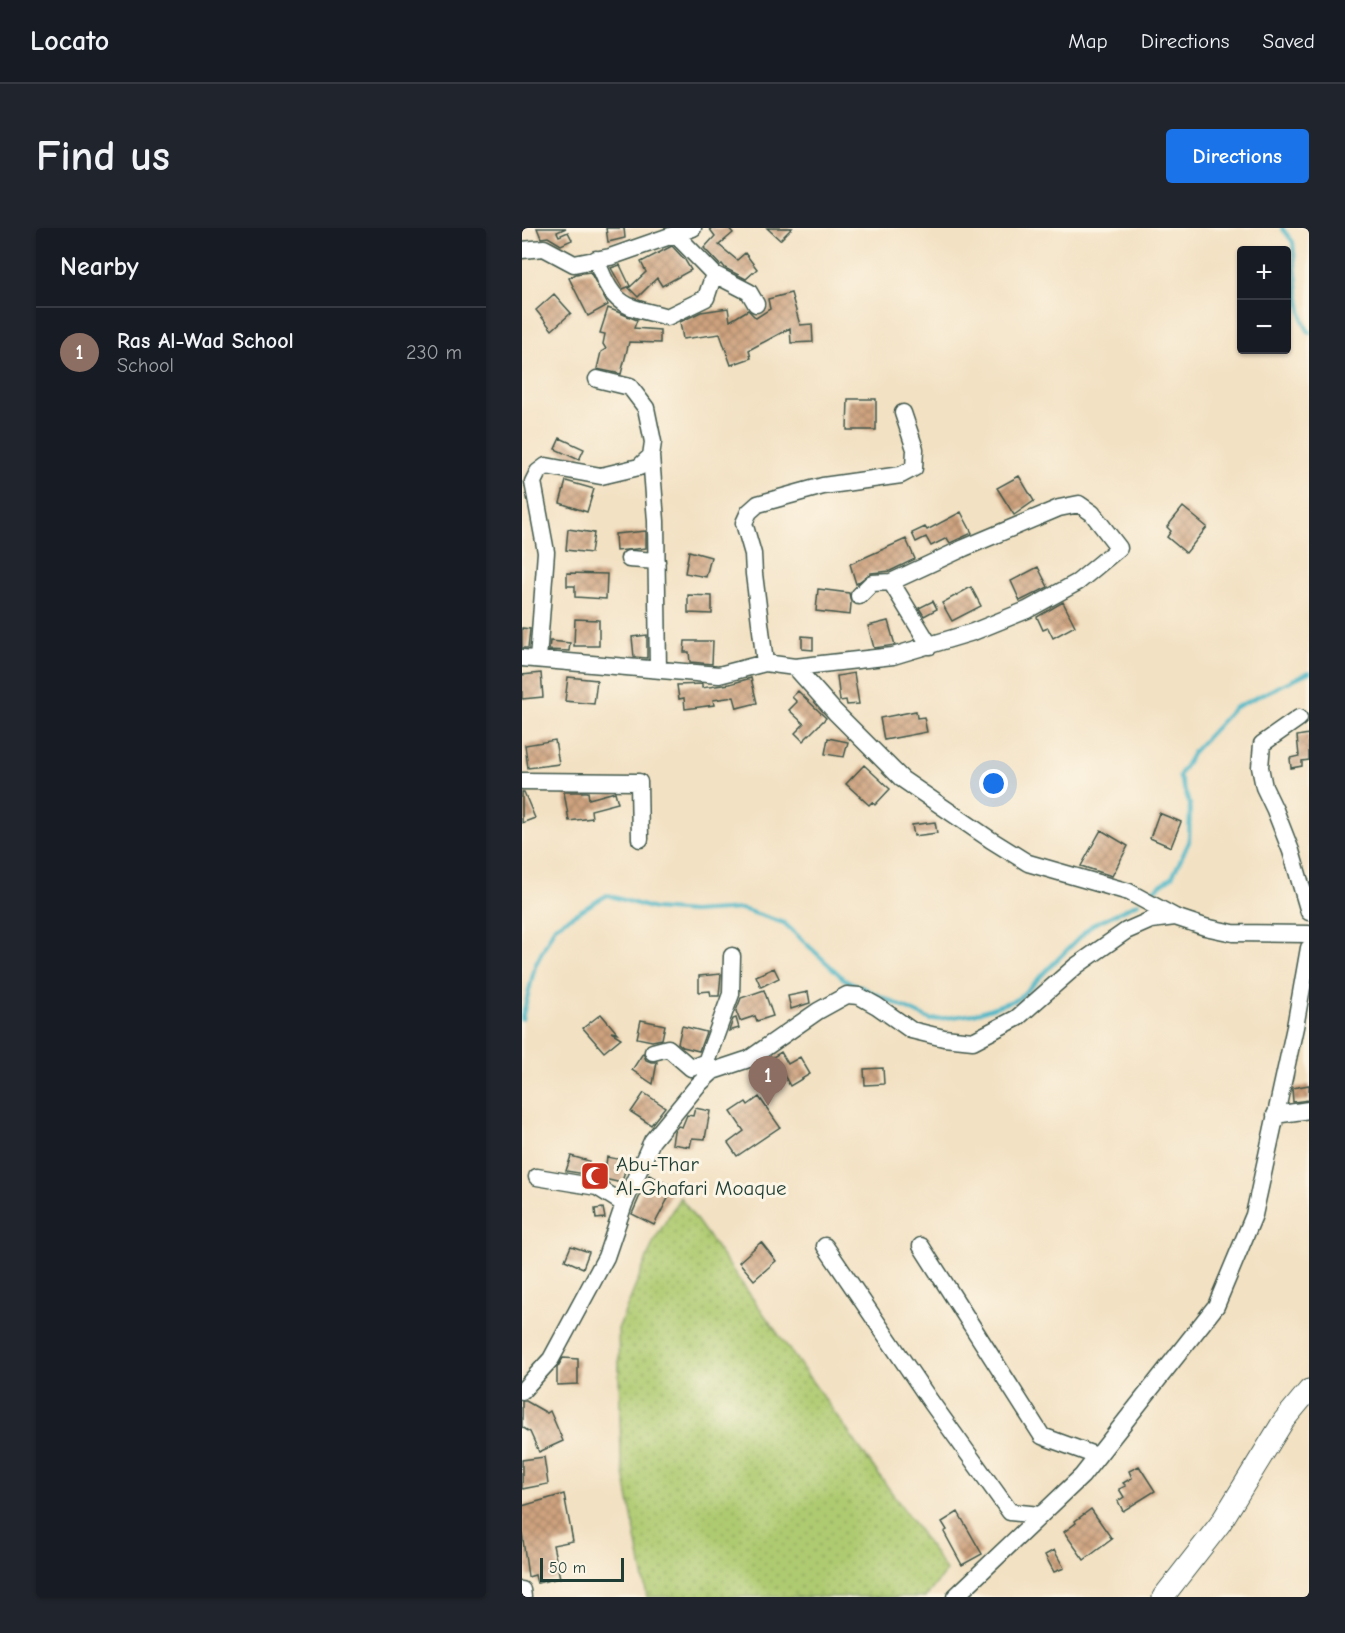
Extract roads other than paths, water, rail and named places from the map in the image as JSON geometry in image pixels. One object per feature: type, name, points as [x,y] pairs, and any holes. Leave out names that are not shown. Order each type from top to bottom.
[{"type":"main road","points":[[1163,1597],[1220,1524],[1284,1420],[1309,1390]]},
{"type":"street","points":[[522,250],[544,248],[574,264],[603,258],[671,232],[693,228]]},
{"type":"street","points":[[671,232],[714,274],[749,292],[756,304]]},
{"type":"street","points":[[603,258],[608,287],[616,297],[628,306],[667,316],[706,298],[714,274]]},
{"type":"street","points":[[597,379],[630,387],[646,408],[653,442],[651,456],[656,521],[658,670]]},
{"type":"street","points":[[765,663],[753,554],[744,523],[748,512],[758,504],[823,486],[901,476],[914,468],[915,449],[903,413]]},
{"type":"street","points":[[651,456],[639,467],[601,476],[546,466],[538,472],[532,482],[546,552],[530,659],[719,675],[765,663],[795,667],[893,656],[973,632],[1027,609],[1078,582],[1119,548],[1092,513],[1079,504],[1059,508],[891,582],[872,583],[859,596]]},
{"type":"street","points":[[629,559],[657,561]]},
{"type":"street","points":[[891,582],[930,645]]},
{"type":"street","points":[[795,667],[835,712],[902,779],[990,840],[1028,863],[1128,892],[1176,918],[1205,927],[1233,933],[1309,934]]},
{"type":"street","points":[[1299,718],[1263,744],[1260,767],[1264,787],[1291,851],[1309,912]]},
{"type":"street","points":[[522,781],[639,782],[640,839]]},
{"type":"street","points":[[653,1052],[668,1048],[691,1068],[749,1059],[818,1011],[847,995],[859,996],[911,1030],[944,1038],[973,1041],[1017,1018],[1076,966],[1126,931],[1151,920],[1176,918]]},
{"type":"street","points":[[955,1597],[1082,1476],[1216,1306],[1254,1215],[1275,1115],[1302,1027],[1309,948]]},
{"type":"street","points":[[522,1391],[551,1359],[606,1257],[624,1204],[652,1141],[698,1085],[709,1066],[731,994],[732,956]]},
{"type":"street","points":[[1275,1115],[1309,1110]]},
{"type":"street","points":[[537,1177],[597,1187],[624,1204]]},
{"type":"street","points":[[825,1246],[931,1402],[1011,1512],[1040,1515]]},
{"type":"street","points":[[921,1246],[1042,1436],[1097,1456]]},
{"type":"street","points":[[522,1590],[524,1597]]},
{"type":"waterway","points":[[1282,228],[1293,242],[1303,321],[1309,333]]},
{"type":"waterway","points":[[1149,893],[1172,877],[1189,842],[1190,804],[1179,776],[1194,751],[1234,708],[1309,672]]},
{"type":"waterway","points":[[522,1019],[535,966],[555,926],[607,895],[654,909],[692,912],[742,909],[784,923],[844,979],[931,1020],[974,1014],[1018,999],[1092,925],[1138,903]]},
{"type":"place","name":"Ras Al-Wad School","points":[[768,1106]]},
{"type":"place","name":"Abu-Thar Al-Ghafari Moaque","points":[[595,1176]]}]
